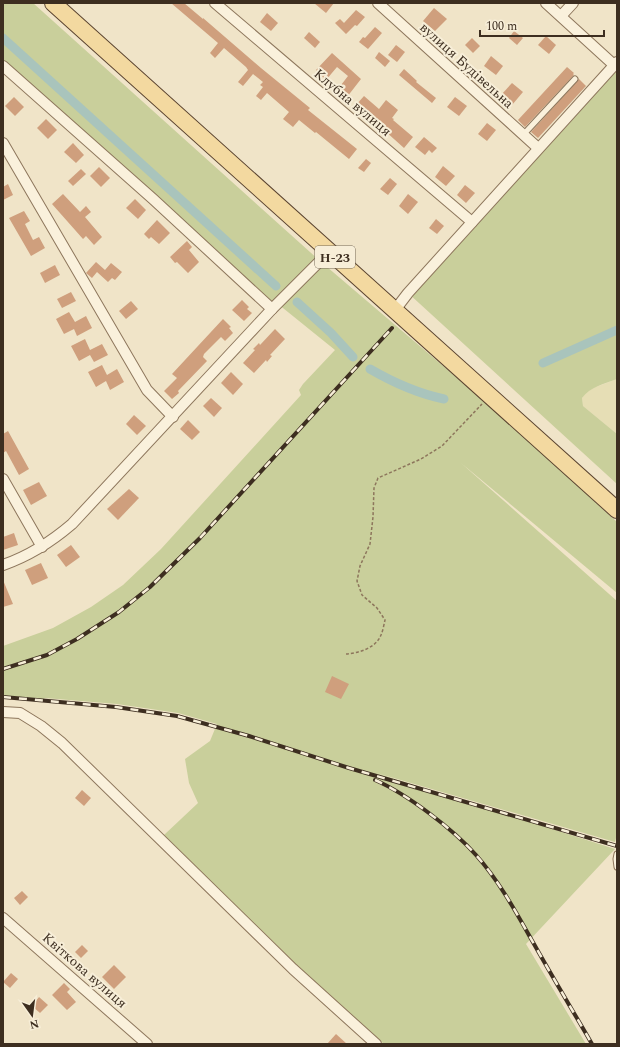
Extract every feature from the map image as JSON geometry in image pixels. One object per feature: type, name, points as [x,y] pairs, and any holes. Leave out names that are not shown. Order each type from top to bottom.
[{"type":"main road","name":"Н-23","points":[[53,3],[617,510]]},
{"type":"street","name":"Клубна вулиця","points":[[215,3],[472,222]]},
{"type":"street","name":"вулиця Будівельна","points":[[378,3],[538,148]]},
{"type":"street","points":[[395,310],[408,293],[538,148],[616,64],[546,3]]},
{"type":"street","points":[[561,16],[573,3]]},
{"type":"street","points":[[3,66],[153,199],[272,310]]},
{"type":"street","points":[[3,144],[148,390],[173,417]]},
{"type":"street","points":[[3,565],[42,547],[72,524],[272,310],[329,252]]},
{"type":"street","points":[[3,479],[42,547]]},
{"type":"street","points":[[3,712],[20,713],[41,726],[62,744],[292,969],[376,1044]]},
{"type":"street","name":"Квіткова вулиця","points":[[3,918],[147,1044]]},
{"type":"lane","points":[[523,135],[575,79]]},
{"type":"lane","points":[[617,854],[617,867]]},
{"type":"path","points":[[346,654],[357,653],[371,647],[381,636],[385,620],[378,608],[362,596],[357,581],[360,566],[370,544],[374,488],[378,478],[421,459],[442,446],[490,396]]},
{"type":"shaded area","points":[[617,379],[617,434],[583,406],[582,398],[586,392]]},
{"type":"green space","points":[[3,3],[33,3],[320,261],[489,405],[617,522],[617,593],[461,463],[617,601],[617,834],[615,842],[373,772],[615,849],[526,944],[586,1044],[384,1044],[295,965],[164,835],[198,803],[189,783],[185,759],[210,741],[217,724],[178,713],[117,704],[45,698],[41,701],[3,697],[3,646],[53,628],[91,607],[123,585],[161,549],[301,395],[299,390],[303,384],[335,350],[278,304],[272,309],[3,66]]},
{"type":"green space","points":[[617,62],[617,379],[593,388],[582,398],[583,406],[617,434],[617,484],[408,293]]},
{"type":"building","points":[[171,3],[184,3],[310,108],[308,110],[357,149],[349,159],[299,120],[293,127],[283,119],[289,112],[267,93],[261,100],[256,96],[263,87],[260,85],[263,82],[253,74],[243,86],[238,82],[248,70],[246,67],[224,48],[215,58],[210,53],[218,43]]},
{"type":"building","points":[[314,3],[334,3],[326,13]]},
{"type":"building","points":[[434,8],[447,19],[435,31],[423,21]]},
{"type":"building","points":[[356,10],[365,17],[357,26],[355,25],[346,34],[335,23],[340,19],[344,23]]},
{"type":"building","points":[[267,13],[278,23],[271,31],[260,22]]},
{"type":"building","points":[[375,27],[382,33],[368,49],[359,42]]},
{"type":"building","points":[[514,31],[523,38],[517,45],[509,38]]},
{"type":"building","points":[[309,32],[320,42],[315,48],[304,38]]},
{"type":"building","points":[[546,36],[556,45],[549,54],[538,45]]},
{"type":"building","points":[[472,38],[480,46],[473,53],[465,45]]},
{"type":"building","points":[[396,45],[405,52],[397,62],[388,55]]},
{"type":"building","points":[[379,52],[390,61],[385,67],[375,58]]},
{"type":"building","points":[[332,53],[361,79],[347,97],[338,89],[348,76],[337,67],[326,80],[316,70]]},
{"type":"building","points":[[491,56],[503,66],[496,75],[484,66]]},
{"type":"building","points":[[567,67],[574,73],[574,75],[525,127],[518,120]]},
{"type":"building","points":[[404,69],[417,81],[416,82],[436,98],[432,103],[399,75]]},
{"type":"building","points":[[579,79],[586,86],[538,138],[531,132]]},
{"type":"building","points":[[512,83],[523,92],[512,105],[501,95]]},
{"type":"building","points":[[364,96],[379,109],[386,100],[398,110],[392,118],[394,119],[393,120],[413,137],[404,148],[356,105]]},
{"type":"building","points":[[14,97],[24,107],[15,116],[5,106]]},
{"type":"building","points":[[455,97],[467,106],[459,116],[447,107]]},
{"type":"building","points":[[46,119],[57,130],[48,139],[37,128]]},
{"type":"building","points":[[487,123],[496,130],[487,141],[478,134]]},
{"type":"building","points":[[424,137],[437,148],[432,153],[429,150],[425,155],[415,147]]},
{"type":"building","points":[[73,143],[84,155],[76,163],[64,152]]},
{"type":"building","points":[[366,159],[371,163],[364,172],[358,168]]},
{"type":"building","points":[[443,166],[455,176],[446,186],[435,177]]},
{"type":"building","points":[[99,167],[110,178],[101,187],[90,176]]},
{"type":"building","points":[[81,169],[86,174],[73,186],[68,181]]},
{"type":"building","points":[[390,178],[397,184],[388,195],[380,189]]},
{"type":"building","points":[[8,184],[13,195],[3,200],[3,187]]},
{"type":"building","points":[[465,185],[475,193],[466,203],[457,195]]},
{"type":"building","points":[[63,194],[80,212],[86,206],[91,212],[85,217],[102,237],[94,245],[86,236],[83,239],[52,204]]},
{"type":"building","points":[[408,194],[418,202],[408,214],[399,206]]},
{"type":"building","points":[[135,199],[146,210],[138,219],[126,208]]},
{"type":"building","points":[[24,211],[30,221],[25,224],[33,240],[39,237],[45,248],[31,256],[9,218]]},
{"type":"building","points":[[436,219],[444,226],[437,234],[429,228]]},
{"type":"building","points":[[157,220],[170,233],[159,244],[151,237],[149,239],[144,234]]},
{"type":"building","points":[[187,241],[192,247],[189,250],[199,262],[188,273],[170,257]]},
{"type":"building","points":[[96,262],[105,270],[111,263],[122,272],[115,280],[112,278],[108,282],[97,272],[92,278],[86,273]]},
{"type":"building","points":[[55,265],[60,275],[45,283],[40,273]]},
{"type":"building","points":[[71,292],[76,301],[62,308],[57,299]]},
{"type":"building","points":[[242,300],[249,307],[247,309],[252,313],[244,321],[232,310]]},
{"type":"building","points":[[131,301],[138,309],[126,319],[119,311]]},
{"type":"building","points":[[69,312],[75,322],[86,316],[92,328],[77,336],[74,329],[64,334],[56,319]]},
{"type":"building","points":[[223,319],[231,327],[229,328],[233,333],[225,341],[221,337],[204,354],[203,357],[207,361],[172,399],[164,391],[177,378],[172,374]]},
{"type":"building","points":[[275,329],[285,339],[270,355],[272,356],[267,362],[266,360],[254,373],[243,363],[255,350],[253,349],[259,343],[260,345]]},
{"type":"building","points":[[85,339],[90,350],[102,344],[108,355],[94,362],[90,355],[79,361],[71,346]]},
{"type":"building","points":[[102,365],[107,375],[117,369],[124,382],[110,390],[106,381],[96,387],[88,372]]},
{"type":"building","points":[[231,372],[243,384],[233,395],[221,383]]},
{"type":"building","points":[[211,398],[222,408],[214,417],[203,406]]},
{"type":"building","points":[[134,415],[146,426],[137,435],[126,424]]},
{"type":"building","points":[[188,420],[200,432],[192,440],[180,429]]},
{"type":"building","points":[[8,431],[29,469],[19,475],[6,451],[3,453],[3,434]]},
{"type":"building","points":[[39,482],[47,496],[31,505],[23,490]]},
{"type":"building","points":[[129,489],[139,498],[118,520],[107,509]]},
{"type":"building","points":[[14,533],[18,545],[3,550],[3,537]]},
{"type":"building","points":[[71,545],[80,557],[66,567],[57,555]]},
{"type":"building","points":[[41,563],[48,578],[32,585],[25,570]]},
{"type":"building","points":[[3,580],[13,604],[3,607]]},
{"type":"building","points":[[332,676],[349,684],[341,699],[325,692]]},
{"type":"building","points":[[82,790],[91,798],[84,806],[75,798]]},
{"type":"building","points":[[22,891],[28,897],[20,905],[14,898]]},
{"type":"building","points":[[82,945],[88,951],[81,958],[75,952]]},
{"type":"building","points":[[114,965],[126,977],[114,989],[102,977]]},
{"type":"building","points":[[11,973],[18,979],[10,988],[3,982]]},
{"type":"building","points":[[64,983],[70,989],[67,992],[76,1002],[67,1010],[52,995]]},
{"type":"building","points":[[39,997],[48,1005],[40,1013],[32,1006]]},
{"type":"building","points":[[336,1034],[347,1044],[327,1044]]},
{"type":"waterway","points":[[3,38],[276,286]]},
{"type":"waterway","points":[[297,302],[331,333],[353,357]]},
{"type":"waterway","points":[[543,363],[617,330]]},
{"type":"waterway","points":[[370,369],[406,387],[424,394],[444,399]]},
{"type":"railway","points":[[3,669],[47,655],[77,639],[119,612],[150,587],[200,538],[392,328]]},
{"type":"railway","points":[[3,697],[116,707],[177,716],[249,736],[349,768],[617,846]]},
{"type":"railway","points":[[375,780],[388,786],[429,813],[455,834],[485,865],[515,910],[592,1044]]}]
